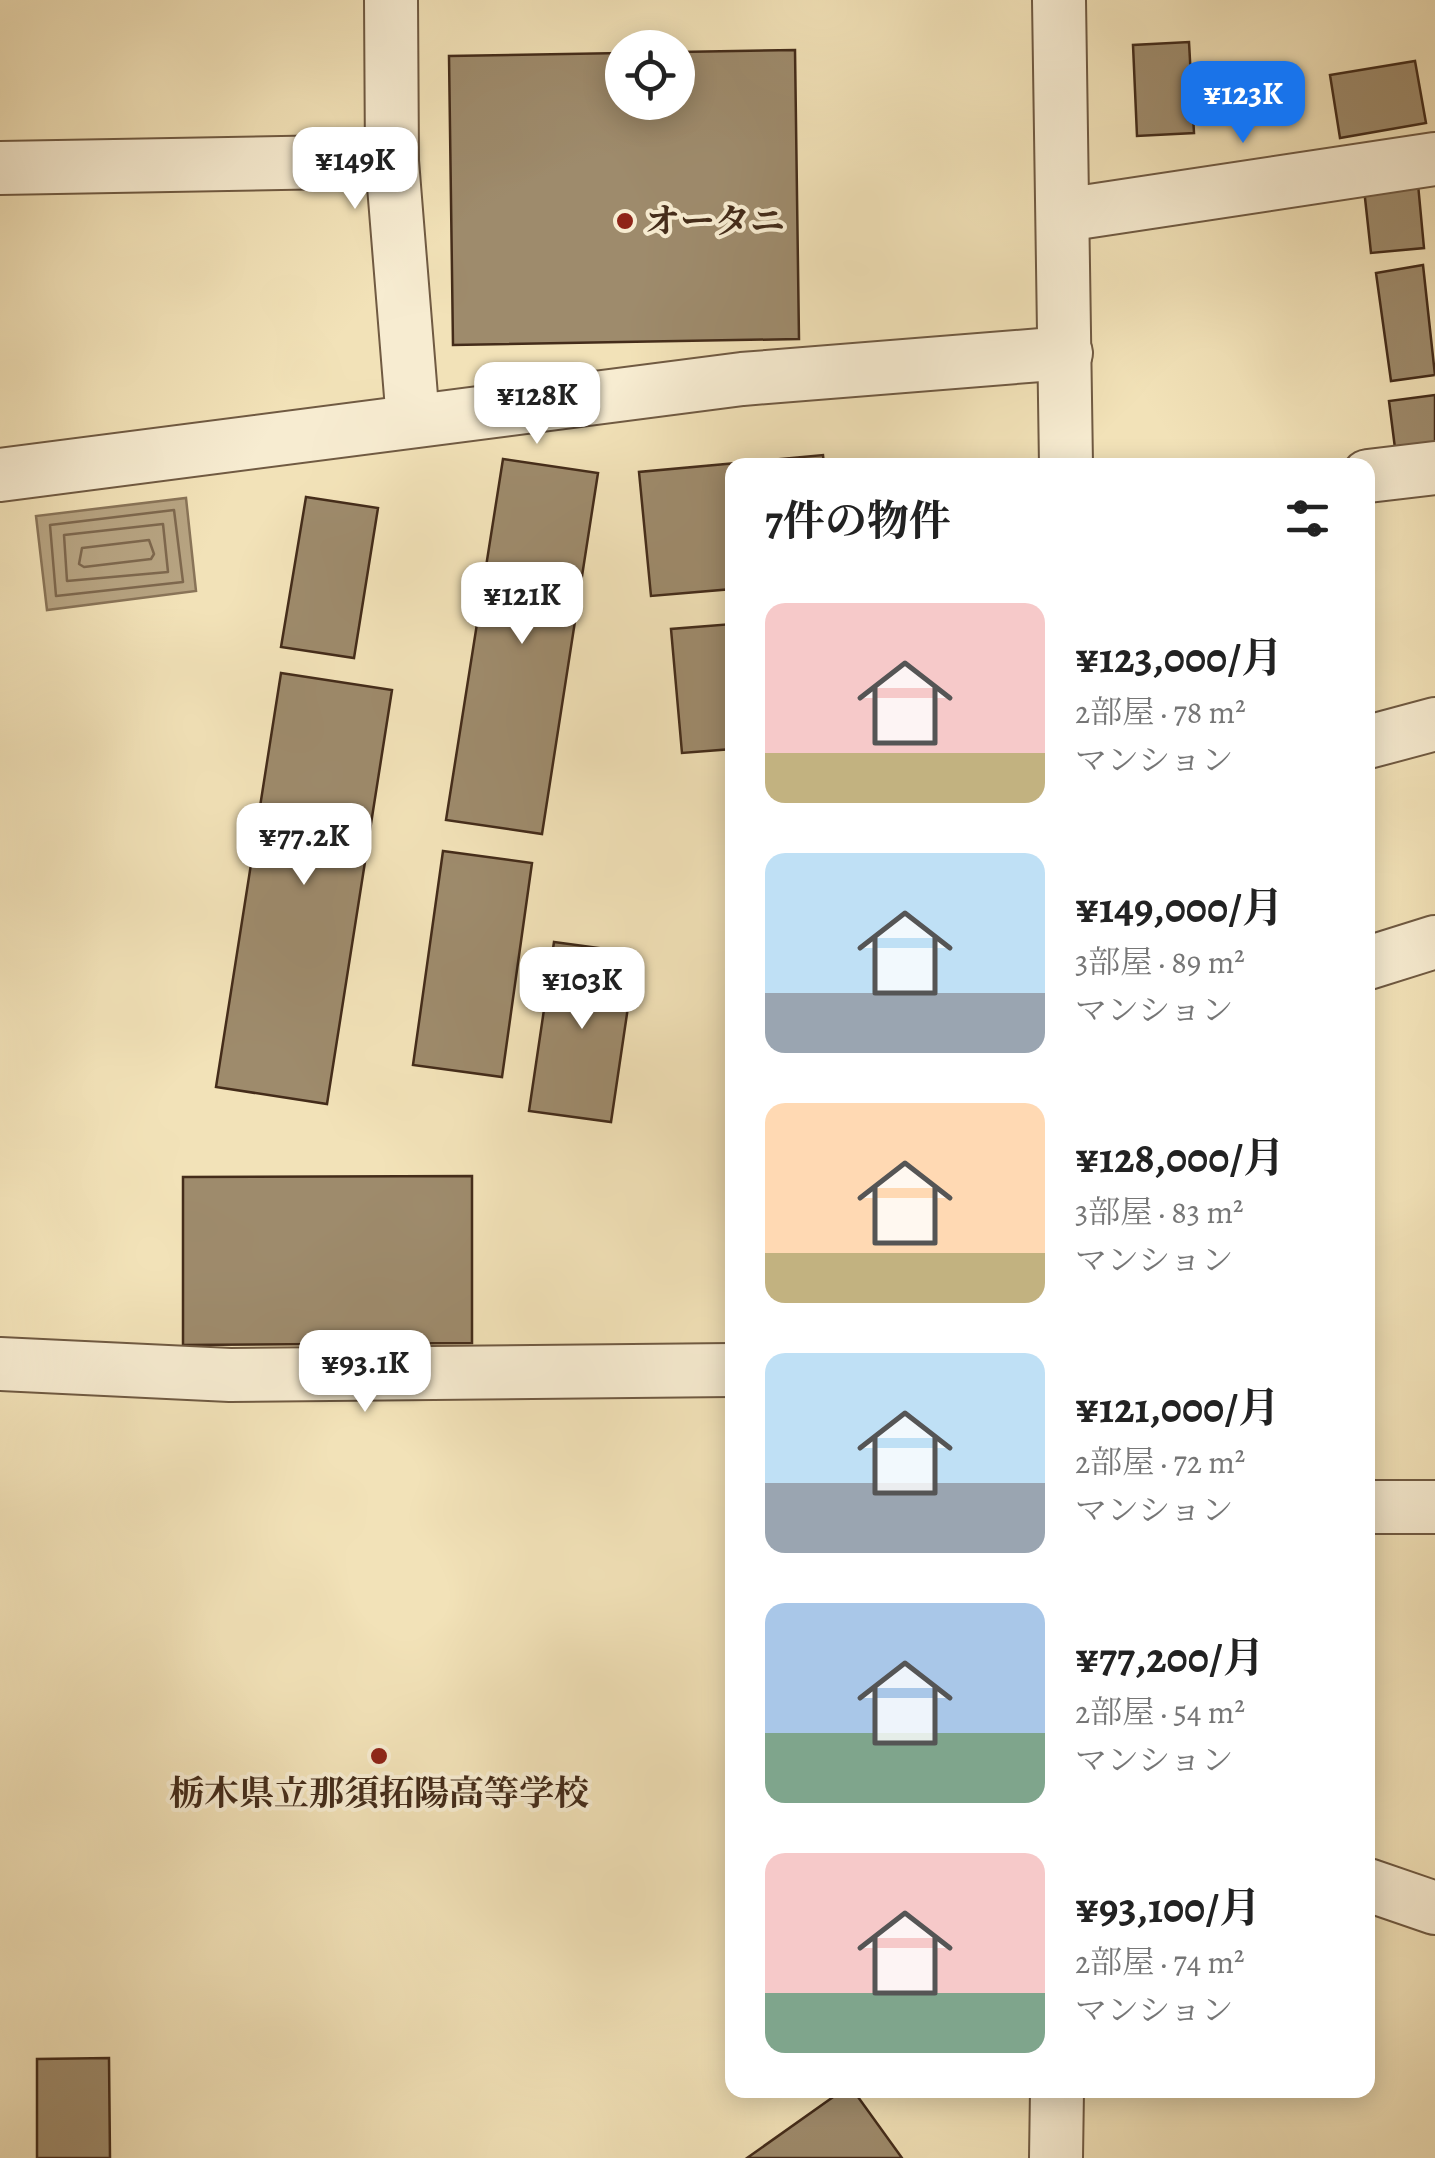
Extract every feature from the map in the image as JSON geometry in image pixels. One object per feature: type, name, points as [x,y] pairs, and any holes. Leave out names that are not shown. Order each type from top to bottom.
[{"type":"street","points":[[391,0],[392,161],[413,420]]},
{"type":"street","points":[[1059,0],[1066,458]]},
{"type":"street","points":[[1064,215],[1435,159]]},
{"type":"street","points":[[0,168],[392,161]]},
{"type":"street","points":[[0,475],[742,379],[1066,353]]},
{"type":"street","points":[[1375,475],[1435,468]]},
{"type":"street","points":[[1375,740],[1435,724]]},
{"type":"street","points":[[1375,961],[1435,942]]},
{"type":"street","points":[[0,1364],[230,1375],[725,1370]]},
{"type":"street","points":[[1375,1507],[1435,1507]]},
{"type":"street","points":[[1375,1887],[1435,1908]]},
{"type":"street","points":[[1056,2158],[1057,2098]]},
{"type":"water","points":[[186,498],[196,591],[47,610],[36,516]]},
{"type":"building","points":[[1189,42],[1194,133],[1137,136],[1133,45]]},
{"type":"building","name":"オータニ","points":[[795,50],[799,339],[453,345],[449,56],[605,53],[605,120],[695,120],[695,52]]},
{"type":"building","points":[[1415,61],[1426,123],[1340,138],[1330,75]]},
{"type":"building","points":[[1418,184],[1424,248],[1371,253],[1364,189]]},
{"type":"building","points":[[1423,265],[1435,375],[1391,381],[1376,273]]},
{"type":"building","points":[[1435,395],[1435,451],[1396,456],[1389,401]]},
{"type":"building","points":[[503,459],[598,473],[542,834],[446,820]]},
{"type":"building","points":[[725,464],[725,590],[651,596],[639,472]]},
{"type":"building","points":[[306,497],[378,508],[354,658],[281,647]]},
{"type":"building","points":[[725,625],[725,750],[682,753],[671,629]]},
{"type":"building","points":[[281,673],[392,690],[327,1104],[216,1087]]},
{"type":"building","points":[[443,851],[532,863],[502,1077],[413,1065]]},
{"type":"building","points":[[554,942],[636,953],[611,1122],[529,1111]]},
{"type":"building","points":[[472,1176],[472,1343],[183,1345],[183,1177]]},
{"type":"building","points":[[109,2058],[110,2158],[37,2158],[37,2059]]},
{"type":"building","points":[[832,2098],[859,2098],[902,2158],[747,2158]]},
{"type":"place","name":"オータニ","points":[[625,221]]},
{"type":"place","name":"栃木県立那須拓陽高等学校","points":[[379,1756]]}]
